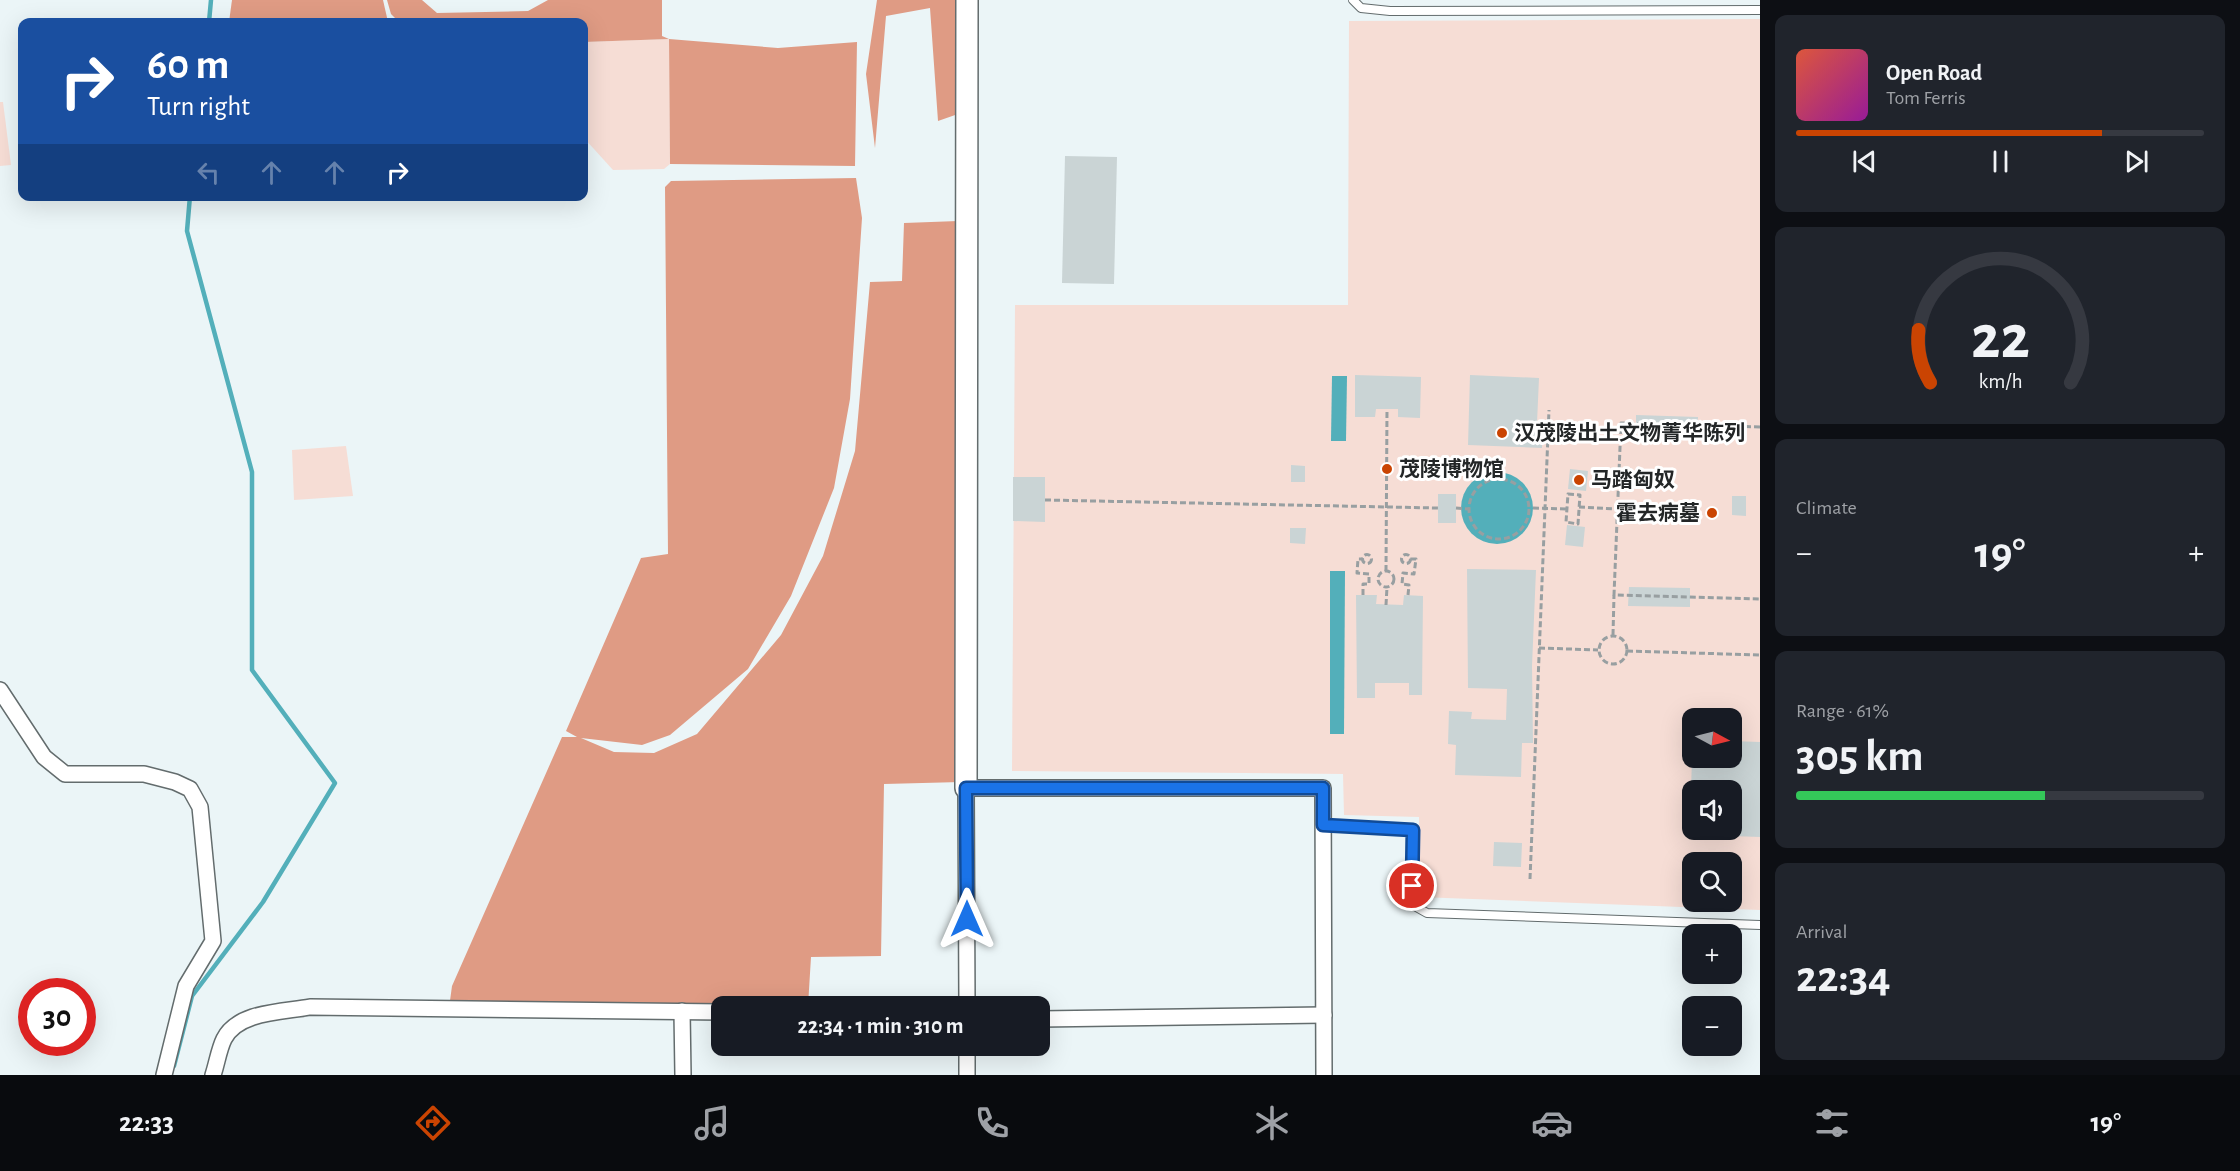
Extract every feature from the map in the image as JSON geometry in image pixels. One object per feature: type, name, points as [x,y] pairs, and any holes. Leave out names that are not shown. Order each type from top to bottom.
[{"type":"main road","points":[[966,788],[967,0]]},
{"type":"street","points":[[0,690],[44,757],[64,774],[144,774],[176,782],[190,789],[200,807],[213,941],[186,986],[164,1075]]},
{"type":"street","points":[[967,996],[966,788],[1323,788],[1324,1075]]},
{"type":"street","points":[[213,1075],[225,1037],[237,1024],[255,1016],[310,1008],[711,1012]]},
{"type":"street","points":[[682,1011],[683,1075]]},
{"type":"street","points":[[1050,1018],[1324,1015]]},
{"type":"street","points":[[967,1056],[967,1075]]},
{"type":"lane","points":[[1353,0],[1361,8],[1390,11],[1760,10]]},
{"type":"lane","points":[[1323,825],[1413,830],[1411,904],[1427,913],[1760,925]]},
{"type":"path","points":[[1386,409],[1386,571]]},
{"type":"path","points":[[1530,879],[1549,410]]},
{"type":"path","points":[[1613,635],[1621,423],[1760,427]]},
{"type":"path","points":[[1499,478],[1517,484],[1524,491],[1529,511],[1521,530],[1513,536],[1493,539],[1475,528],[1468,509],[1474,491],[1480,484],[1499,478]]},
{"type":"path","points":[[1568,494],[1580,495],[1578,524],[1566,522],[1567,509],[1568,494]]},
{"type":"path","points":[[1046,500],[1438,508]]},
{"type":"path","points":[[1580,507],[1617,509]]},
{"type":"path","points":[[1456,508],[1468,509]]},
{"type":"path","points":[[1533,508],[1567,509]]},
{"type":"path","points":[[1363,559],[1358,559],[1357,573],[1369,574],[1369,584],[1363,584],[1363,595]]},
{"type":"path","points":[[1408,595],[1409,585],[1402,584],[1402,579],[1403,573],[1414,574],[1416,560],[1410,559]]},
{"type":"path","points":[[1378,579],[1380,584],[1387,587],[1393,584],[1392,574],[1386,571]]},
{"type":"path","points":[[1378,579],[1380,574],[1386,571]]},
{"type":"path","points":[[1369,579],[1378,579]]},
{"type":"path","points":[[1394,579],[1402,579]]},
{"type":"path","points":[[1386,605],[1387,587]]},
{"type":"path","points":[[1614,595],[1760,599]]},
{"type":"path","points":[[1613,635],[1622,638],[1627,651],[1619,663],[1610,664],[1602,659],[1598,650],[1601,641],[1613,635]]},
{"type":"path","points":[[1539,648],[1598,650]]},
{"type":"path","points":[[1627,651],[1760,655]]},
{"type":"shaded area","points":[[232,0],[383,0],[387,18],[230,18]]},
{"type":"shaded area","points":[[387,0],[422,0],[437,13],[528,11],[548,0],[662,0],[662,36],[669,39],[588,42],[588,18],[395,18],[391,14]]},
{"type":"shaded area","points":[[877,0],[956,0],[958,114],[938,121],[930,8],[886,16],[875,148],[866,74]]},
{"type":"shaded area","name":"茂陵博物馆","points":[[1760,19],[1760,910],[1742,909],[1742,852],[1682,852],[1682,907],[1419,897],[1419,817],[1344,815],[1343,774],[1012,771],[1015,305],[1348,305],[1349,21]]},
{"type":"shaded area","points":[[669,39],[670,164],[664,169],[613,170],[588,142],[588,42]]},
{"type":"shaded area","points":[[669,39],[778,48],[857,42],[855,166],[670,164]]},
{"type":"shaded area","points":[[0,102],[3,102],[11,165],[0,166]]},
{"type":"shaded area","points":[[856,178],[862,218],[850,399],[834,488],[791,596],[748,669],[670,735],[642,745],[581,738],[614,752],[654,753],[697,734],[781,635],[823,556],[855,451],[870,282],[902,281],[904,223],[958,221],[961,782],[884,784],[881,956],[811,957],[809,996],[711,996],[711,1007],[449,1008],[452,986],[562,737],[577,737],[566,731],[641,558],[668,554],[665,187],[671,181]]},
{"type":"shaded area","points":[[346,446],[353,496],[294,500],[292,450]]},
{"type":"water","points":[[1332,376],[1347,376],[1346,441],[1331,441]]},
{"type":"water","points":[[1497,472],[1511,475],[1523,482],[1530,494],[1533,508],[1530,522],[1523,534],[1511,541],[1497,544],[1483,541],[1471,534],[1464,522],[1461,508],[1464,494],[1471,482],[1483,475]]},
{"type":"water","points":[[1330,571],[1345,571],[1344,734],[1330,734]]},
{"type":"building","points":[[1065,156],[1117,157],[1114,284],[1062,283]]},
{"type":"building","points":[[1355,375],[1421,377],[1420,418],[1398,417],[1398,409],[1376,409],[1375,417],[1355,417]]},
{"type":"building","points":[[1470,375],[1539,378],[1537,423],[1543,423],[1542,448],[1468,445]]},
{"type":"building","points":[[1636,415],[1698,417],[1697,435],[1636,433]]},
{"type":"building","points":[[1291,465],[1305,466],[1305,482],[1291,482]]},
{"type":"building","points":[[1570,469],[1588,471],[1586,491],[1568,489]]},
{"type":"building","points":[[1013,477],[1045,477],[1045,522],[1013,521]]},
{"type":"building","points":[[1438,494],[1456,494],[1456,523],[1438,523]]},
{"type":"building","points":[[1732,496],[1746,496],[1746,516],[1732,515]]},
{"type":"building","points":[[1567,525],[1585,527],[1583,547],[1565,545]]},
{"type":"building","points":[[1290,528],[1306,528],[1305,544],[1290,543]]},
{"type":"building","points":[[1467,569],[1536,570],[1532,666],[1533,743],[1522,743],[1521,777],[1455,775],[1456,745],[1448,744],[1449,711],[1472,712],[1471,719],[1506,720],[1507,689],[1468,688]]},
{"type":"building","points":[[1629,587],[1690,588],[1690,607],[1628,606]]},
{"type":"building","points":[[1356,595],[1377,595],[1376,604],[1403,605],[1404,595],[1423,596],[1422,695],[1409,695],[1409,683],[1375,683],[1375,698],[1357,698]]},
{"type":"building","points":[[1742,741],[1760,742],[1760,837],[1742,836],[1742,780],[1691,780],[1692,768],[1742,768]]},
{"type":"building","points":[[1494,842],[1522,843],[1521,867],[1493,866]]},
{"type":"waterway","points":[[209,18],[211,0]]},
{"type":"waterway","points":[[174,1066],[192,996],[263,902],[335,783],[252,670],[252,472],[187,231],[190,201]]},
{"type":"place","name":"汉茂陵出土文物菁华陈列","points":[[1502,433]]},
{"type":"place","name":"茂陵博物馆","points":[[1387,469]]},
{"type":"place","name":"马踏匈奴","points":[[1579,480]]},
{"type":"place","name":"霍去病墓","points":[[1712,513]]},
{"type":"route","points":[[967,919],[966,788],[1323,788],[1323,825],[1413,830],[1412,886]]}]
